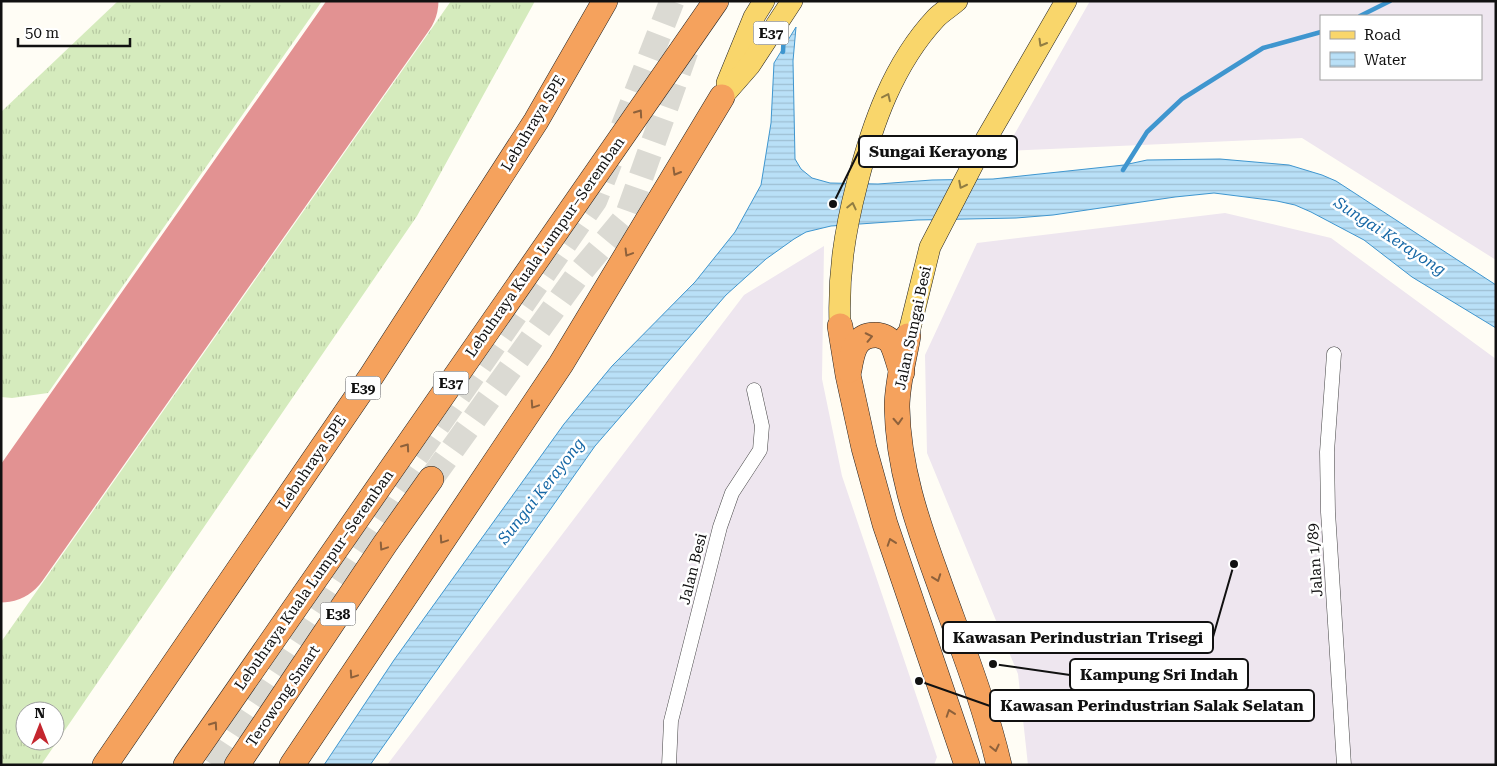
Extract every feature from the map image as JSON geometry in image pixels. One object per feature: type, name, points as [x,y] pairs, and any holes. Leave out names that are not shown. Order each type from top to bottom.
[{"type":"highway","name":"Lebuhraya SPE","points":[[92,765],[362,370],[526,115],[592,1]]},
{"type":"highway","name":"Lebuhraya SPE","points":[[105,765],[372,375],[536,121],[605,1]]},
{"type":"highway","name":"Lebuhraya Kuala Lumpur–Seremban","points":[[186,765],[716,1]]},
{"type":"highway","name":"E37","points":[[292,765],[561,364],[722,97]]},
{"type":"highway","points":[[840,326],[848,375],[864,448],[885,524],[964,761]]},
{"type":"highway","points":[[848,375],[854,345],[860,339],[871,335],[883,336],[890,342],[902,372]]},
{"type":"highway","name":"Jalan Sungai Besi","points":[[908,336],[897,405],[899,441],[905,476],[919,528],[990,726],[999,765]]},
{"type":"highway","name":"Terowong Smart","points":[[241,760],[385,544],[431,479]]},
{"type":"main road","name":"E37","points":[[722,97],[750,65],[792,1]]},
{"type":"main road","points":[[840,326],[839,290],[843,254],[851,208],[868,142],[894,80],[916,43],[937,17],[957,1]]},
{"type":"main road","name":"Jalan Sungai Besi","points":[[908,336],[930,247],[985,141],[1066,1]]},
{"type":"main road","points":[[722,97],[759,9]]},
{"type":"street","name":"Jalan 1/89","points":[[1334,354],[1327,452],[1328,512],[1344,765]]},
{"type":"street","name":"Jalan Besi","points":[[669,765],[671,721],[720,527],[732,493],[760,450],[762,426],[754,390]]},
{"type":"shaded area","points":[[1090,1],[1496,1],[1496,260],[1302,138],[1005,151]]},
{"type":"shaded area","points":[[1225,213],[1331,238],[1496,359],[1496,765],[1028,765],[1018,674],[927,453],[925,355],[977,243]]},
{"type":"shaded area","points":[[824,246],[822,379],[842,476],[937,757],[934,765],[387,765],[744,295]]},
{"type":"green space","points":[[118,1],[322,1],[48,393],[12,398],[1,397],[1,112]]},
{"type":"green space","points":[[451,1],[535,1],[417,216],[65,730],[65,701],[15,701],[15,751],[51,751],[41,765],[1,765],[1,642]]},
{"type":"water","points":[[796,27],[793,61],[795,159],[801,169],[812,178],[830,183],[878,184],[932,180],[993,179],[1124,165],[1147,160],[1220,159],[1289,165],[1336,181],[1496,285],[1496,328],[1412,277],[1364,240],[1311,212],[1295,205],[1277,201],[1214,193],[1053,215],[1016,218],[917,220],[831,226],[806,232],[766,259],[726,295],[595,446],[370,765],[324,765],[394,660],[564,424],[612,366],[695,282],[735,232],[761,185],[771,123],[774,63]]},
{"type":"waterway","points":[[1362,15],[1390,1]]},
{"type":"waterway","points":[[783,52],[784,28]]},
{"type":"waterway","points":[[1123,170],[1147,132],[1182,99],[1263,48],[1320,32]]},
{"type":"runway","points":[[1,552],[388,1]]},
{"type":"tunnel","points":[[623,127],[672,1]]},
{"type":"tunnel","points":[[431,479],[577,276],[627,216],[686,51]]},
{"type":"tunnel","points":[[213,765],[390,494],[595,200],[610,162]]},
{"type":"place","name":"Sungai Kerayong","points":[[833,204]]},
{"type":"place","name":"Kawasan Perindustrian Trisegi","points":[[1234,564]]},
{"type":"place","name":"Kampung Sri Indah","points":[[993,664]]},
{"type":"place","name":"Kawasan Perindustrian Salak Selatan","points":[[919,681]]}]
